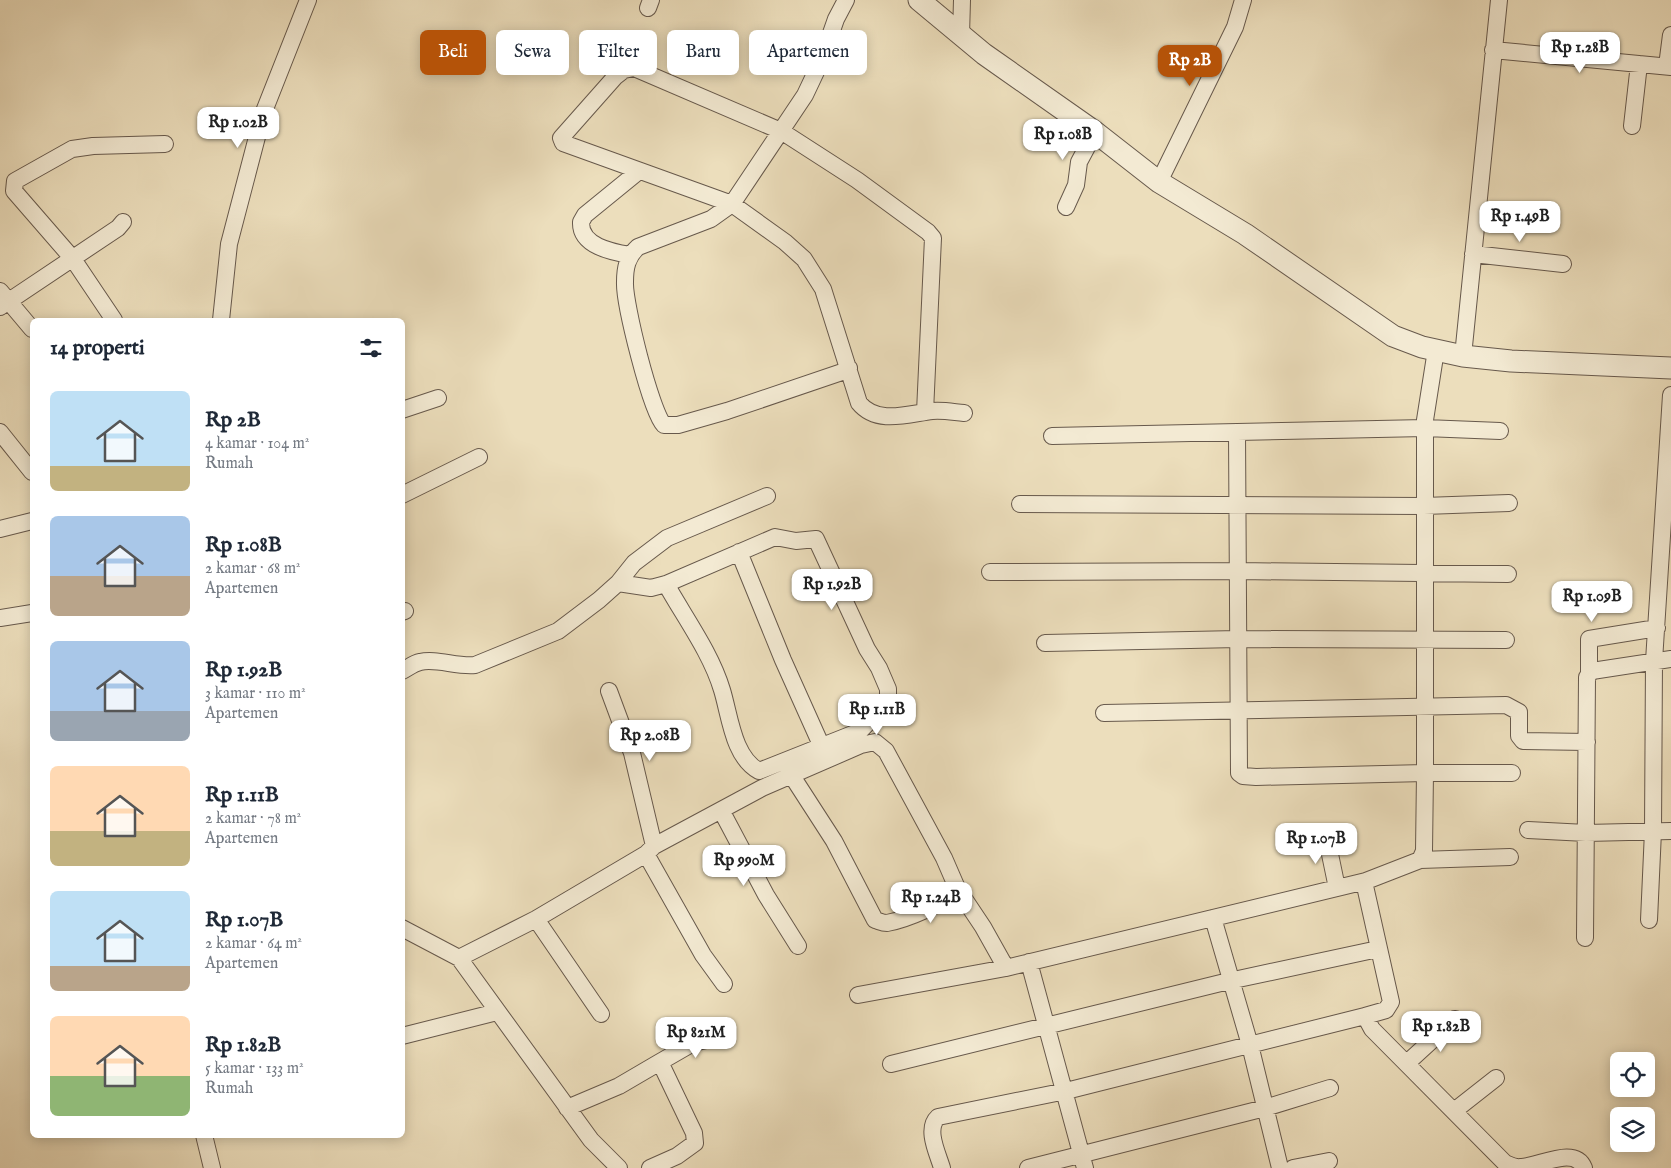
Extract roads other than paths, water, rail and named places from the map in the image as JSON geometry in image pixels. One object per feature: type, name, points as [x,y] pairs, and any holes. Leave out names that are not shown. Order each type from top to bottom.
[{"type":"street","points":[[221,318],[229,244],[263,114],[308,0]]},
{"type":"street","points":[[846,0],[836,19],[822,59],[805,96],[732,204],[711,219],[638,247],[630,255],[624,282],[628,318],[653,403],[660,421],[664,425],[678,425],[727,411],[849,368]]},
{"type":"street","points":[[919,0],[961,35],[1096,132],[1159,182],[1245,234],[1393,336],[1436,350],[1463,356],[1511,361],[1671,368]]},
{"type":"street","points":[[961,35],[962,0]]},
{"type":"street","points":[[1159,182],[1228,43],[1243,0]]},
{"type":"street","points":[[1463,356],[1498,0]]},
{"type":"street","points":[[1494,50],[1669,67],[1671,35]]},
{"type":"street","points":[[1632,126],[1639,64]]},
{"type":"street","points":[[925,412],[932,238],[923,227],[781,131],[634,68],[624,70],[600,93],[561,138],[563,143],[571,147],[732,204],[785,242],[804,259],[822,289],[859,403],[866,412],[892,416],[925,412],[964,414]]},
{"type":"street","points":[[1066,207],[1076,185],[1079,162],[1096,132]]},
{"type":"street","points":[[113,318],[73,259],[14,191],[15,181],[72,149],[93,146],[164,144]]},
{"type":"street","points":[[630,255],[611,252],[594,244],[584,235],[581,222],[584,215],[639,171]]},
{"type":"street","points":[[30,327],[3,300],[73,259],[123,222]]},
{"type":"street","points":[[1473,254],[1563,264]]},
{"type":"street","points":[[1420,860],[1424,851],[1425,773],[1424,428],[1436,350]]},
{"type":"street","points":[[1649,920],[1653,831],[1654,661],[1671,395]]},
{"type":"street","points":[[405,409],[438,398]]},
{"type":"street","points":[[1052,436],[1424,428],[1500,431]]},
{"type":"street","points":[[0,432],[30,470]]},
{"type":"street","points":[[1237,432],[1238,765],[1241,776],[1321,777],[1425,773],[1512,773]]},
{"type":"street","points":[[405,494],[479,457]]},
{"type":"street","points":[[405,669],[418,662],[429,661],[462,666],[483,662],[558,631],[618,583],[634,563],[667,538],[766,496]]},
{"type":"street","points":[[1020,504],[1237,503],[1424,506],[1510,503]]},
{"type":"street","points":[[0,529],[30,522]]},
{"type":"street","points":[[618,583],[651,588],[666,584],[776,537],[796,541],[816,539],[867,649],[880,668],[888,689],[885,705],[860,731],[759,771],[750,766],[736,740],[722,687],[706,654],[666,584]]},
{"type":"street","points":[[739,552],[783,660],[822,747]]},
{"type":"street","points":[[990,572],[1238,570],[1508,574]]},
{"type":"street","points":[[0,618],[30,613]]},
{"type":"street","points":[[1585,938],[1589,639],[1657,628]]},
{"type":"street","points":[[1045,643],[1238,639],[1506,640]]},
{"type":"street","points":[[1589,673],[1671,659]]},
{"type":"street","points":[[609,691],[632,753],[650,850],[703,955],[724,984]]},
{"type":"street","points":[[1104,714],[1510,705],[1518,712],[1519,736],[1523,741],[1587,742]]},
{"type":"street","points":[[459,958],[536,919],[650,850],[762,788],[861,745],[875,742],[886,751],[944,858],[957,888],[983,927],[1006,968]]},
{"type":"street","points":[[792,776],[834,842],[875,920],[884,923],[899,920],[946,900],[954,894],[957,888]]},
{"type":"street","points":[[721,810],[766,895],[798,946]]},
{"type":"street","points":[[1528,830],[1586,833],[1671,831]]},
{"type":"street","points":[[1326,835],[1337,888]]},
{"type":"street","points":[[858,995],[1006,968],[1366,881],[1420,860],[1510,857]]},
{"type":"street","points":[[942,1168],[932,1132],[934,1121],[938,1117],[1066,1091],[1386,1010],[1392,1002],[1378,949],[1366,893],[1366,881]]},
{"type":"street","points":[[1212,918],[1250,1045],[1280,1168]]},
{"type":"street","points":[[536,919],[601,1014]]},
{"type":"street","points":[[405,930],[459,958],[567,1108],[596,1145],[619,1168]]},
{"type":"street","points":[[891,1064],[1230,981],[1378,949]]},
{"type":"street","points":[[1029,962],[1066,1091],[1083,1161]]},
{"type":"street","points":[[405,1035],[497,1012]]},
{"type":"street","points":[[1365,1016],[1372,1029],[1506,1162],[1520,1168],[1565,1158],[1575,1158],[1582,1163],[1584,1168]]},
{"type":"street","points":[[1407,1063],[1455,1019]]},
{"type":"street","points":[[567,1108],[619,1086],[692,1043],[724,1036]]},
{"type":"street","points":[[650,1168],[676,1156],[695,1143],[694,1133],[660,1062]]},
{"type":"street","points":[[1454,1111],[1496,1078]]},
{"type":"street","points":[[1028,1168],[1083,1161],[1330,1088]]},
{"type":"street","points":[[205,1138],[212,1168]]},
{"type":"street","points":[[1294,1168],[1329,1161]]}]
